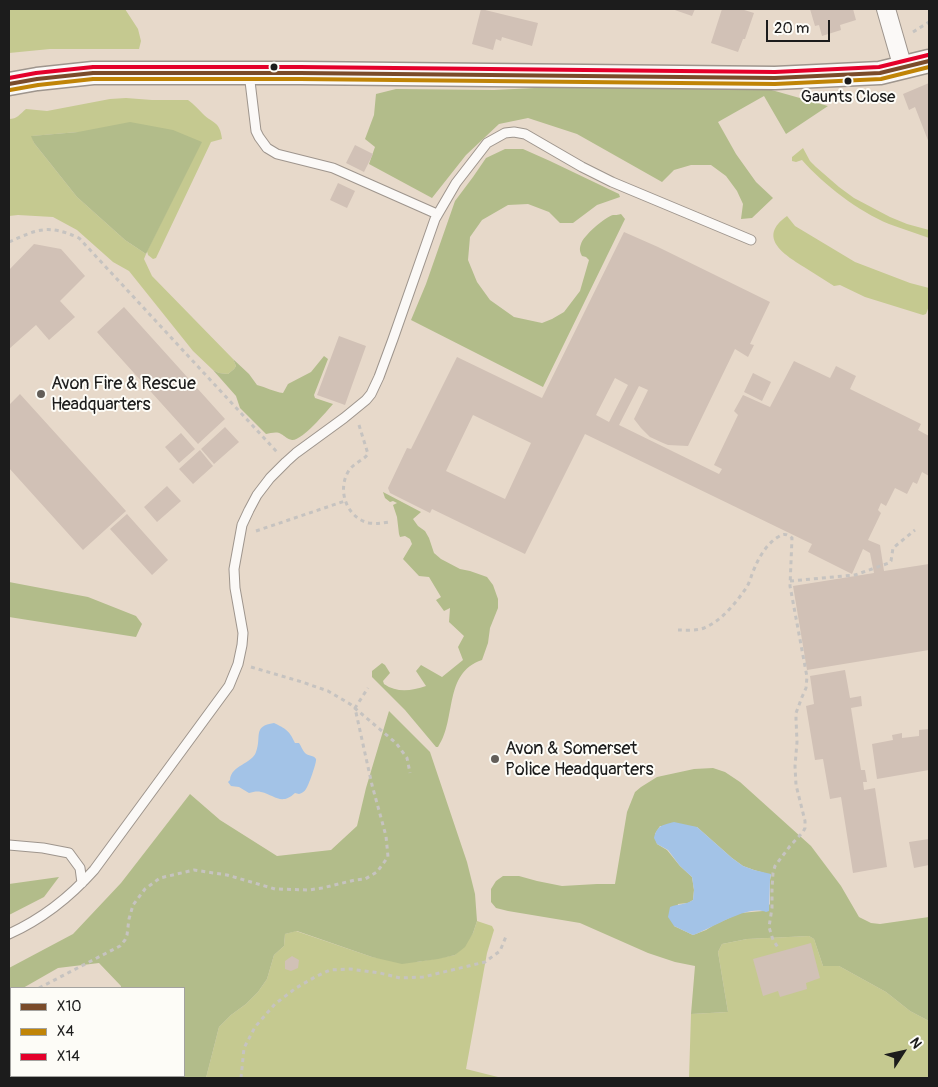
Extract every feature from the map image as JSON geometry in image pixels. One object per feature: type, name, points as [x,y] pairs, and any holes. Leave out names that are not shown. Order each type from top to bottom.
[{"type":"street","points":[[886,9],[903,68]]},
{"type":"street","points":[[9,84],[93,73],[775,78],[880,73],[929,61]]},
{"type":"lane","points":[[249,73],[256,131],[267,148],[277,154],[333,168],[437,214]]},
{"type":"lane","points":[[9,934],[35,921],[82,883],[104,858],[229,686],[237,668],[242,645],[243,632],[234,569],[242,525],[258,495],[270,478],[296,453],[354,410],[371,394],[437,214],[456,183],[487,143],[505,133],[519,132],[531,136],[582,167],[612,182],[750,240]]},
{"type":"lane","points":[[9,845],[43,848],[69,853],[80,868],[82,883]]},
{"type":"path","points":[[9,242],[36,231],[50,229],[68,233],[79,238],[286,462]]},
{"type":"path","points":[[354,410],[368,454],[356,462],[344,480],[345,501],[350,511],[368,523],[389,522]]},
{"type":"path","points":[[240,537],[345,501]]},
{"type":"path","points":[[790,581],[855,574],[889,564],[892,560],[893,548],[916,530]]},
{"type":"path","points":[[678,630],[703,628],[720,618],[746,590],[755,566],[769,544],[784,534],[792,538],[790,586],[807,677],[806,688],[799,705],[796,720],[795,766],[796,785],[805,825],[803,832],[783,855],[773,873],[772,908],[769,927],[773,940],[779,949]]},
{"type":"path","points":[[237,668],[302,682],[328,691],[345,700],[400,747],[407,758],[410,773]]},
{"type":"path","points":[[41,987],[120,946],[127,935],[133,905],[145,889],[160,878],[194,870],[227,876],[276,889],[309,890],[365,879],[377,872],[388,857],[386,836],[372,785],[355,708],[368,688]]},
{"type":"path","points":[[241,1078],[244,1048],[256,1027],[275,1004],[296,988],[315,977],[330,970],[350,969],[400,978],[423,977],[485,962],[500,951],[507,934]]},
{"type":"green space","points":[[9,9],[125,9],[138,29],[141,41],[139,49],[50,49],[9,53]]},
{"type":"green space","points":[[555,87],[768,89],[828,106],[786,134],[764,96],[718,122],[736,154],[756,182],[773,198],[752,218],[741,219],[743,204],[737,191],[726,176],[711,165],[691,165],[674,170],[662,182],[577,134],[528,118],[499,124],[466,155],[432,198],[369,164],[375,147],[365,139],[374,115],[376,94],[396,89],[494,90]]},
{"type":"green space","points":[[110,99],[188,100],[218,126],[221,133],[222,139],[211,142],[156,258],[153,259],[148,255],[147,251],[201,142],[78,132],[32,136],[34,143],[77,197],[125,240],[146,254],[144,259],[152,276],[233,359],[236,366],[228,374],[213,370],[193,351],[129,271],[113,262],[77,230],[53,217],[9,216],[9,119],[16,117],[26,109],[47,111]]},
{"type":"green space","points":[[130,122],[173,130],[202,142],[146,254],[125,240],[77,197],[34,143],[31,136],[78,132]]},
{"type":"green space","points":[[803,148],[810,161],[816,167],[854,198],[890,217],[929,230],[929,238],[877,219],[831,188],[802,160],[792,161],[792,157]]},
{"type":"green space","points":[[505,149],[523,149],[619,194],[620,197],[597,205],[573,223],[560,223],[549,212],[528,204],[508,205],[482,220],[470,237],[468,260],[477,282],[490,300],[514,317],[542,323],[564,312],[580,291],[589,260],[582,256],[580,250],[586,236],[609,216],[621,214],[625,219],[543,387],[411,320],[426,284],[455,201],[486,158]]},
{"type":"green space","points":[[787,216],[795,226],[855,262],[910,283],[929,288],[929,306],[926,314],[923,315],[865,297],[840,285],[834,286],[788,256],[781,251],[774,238],[774,231],[778,224]]},
{"type":"green space","points":[[324,356],[328,359],[314,395],[315,398],[333,404],[308,431],[292,440],[274,432],[266,434],[240,408],[236,396],[213,370],[228,374],[236,366],[233,359],[249,374],[257,385],[283,393],[288,384],[311,372]]},
{"type":"green space","points":[[383,492],[421,512],[413,519],[425,531],[434,553],[460,569],[487,577],[493,585],[498,599],[498,608],[490,628],[488,643],[482,660],[470,666],[461,675],[452,698],[444,736],[438,747],[372,677],[372,671],[382,663],[390,673],[383,681],[384,684],[399,690],[415,689],[426,686],[416,671],[421,665],[442,677],[463,660],[458,647],[464,636],[449,622],[450,608],[444,611],[436,600],[441,597],[429,577],[419,576],[403,559],[412,544],[410,539],[405,536],[400,537],[393,505],[397,503],[390,502],[385,498]]},
{"type":"green space","points":[[9,582],[88,597],[136,616],[142,624],[136,637],[9,617]]},
{"type":"green space","points":[[389,711],[430,752],[467,862],[475,894],[477,921],[465,947],[455,955],[402,964],[372,957],[297,931],[285,934],[284,946],[274,955],[267,979],[258,992],[219,1027],[206,1078],[118,1078],[185,1077],[185,987],[121,987],[99,963],[58,968],[25,987],[10,987],[9,997],[9,968],[73,934],[121,883],[190,794],[220,820],[277,856],[331,850],[357,826],[366,788]]},
{"type":"green space","points":[[713,768],[725,772],[740,782],[811,846],[841,886],[859,917],[871,923],[880,924],[929,917],[929,1021],[910,1011],[886,992],[839,966],[823,966],[814,939],[809,936],[747,939],[722,944],[718,952],[728,1012],[691,1014],[695,966],[648,953],[580,923],[508,911],[496,908],[491,902],[491,889],[496,881],[503,876],[519,876],[562,886],[615,884],[627,812],[635,792],[657,777],[694,769]],"holes":[[[660,826],[697,827],[743,866],[771,875],[770,904],[763,911],[740,913],[693,935],[674,926],[678,904],[688,903],[693,900],[692,877],[667,850],[657,844],[655,834]]]},
{"type":"green space","points":[[59,877],[44,897],[9,915],[9,884]]},
{"type":"green space","points":[[477,921],[492,926],[494,930],[487,953],[466,1069],[502,1078],[206,1078],[219,1027],[258,992],[267,979],[274,955],[284,946],[285,934],[296,931],[372,957],[417,962],[455,955],[473,933]]},
{"type":"green space","points":[[809,936],[814,939],[823,966],[839,966],[886,992],[910,1011],[929,1021],[929,1078],[689,1078],[691,1014],[728,1012],[718,952],[722,944],[747,939]]},
{"type":"water","points":[[274,723],[287,730],[295,743],[299,743],[305,753],[316,759],[309,784],[305,790],[299,794],[295,793],[286,799],[260,792],[249,793],[239,787],[231,786],[228,782],[234,771],[254,756],[258,747],[260,730],[267,724]]},
{"type":"water","points":[[674,822],[697,827],[743,866],[771,874],[769,911],[758,910],[740,914],[693,935],[674,926],[668,917],[670,907],[693,900],[692,877],[680,866],[668,850],[657,844],[654,838],[659,828]]},
{"type":"building","points":[[481,9],[538,23],[532,46],[502,37],[501,41],[496,39],[493,50],[472,44]]},
{"type":"building","points":[[672,9],[695,9],[692,16]]},
{"type":"building","points":[[722,9],[741,9],[754,13],[745,39],[743,39],[738,52],[711,43]]},
{"type":"building","points":[[810,9],[853,9],[856,20],[840,25],[841,30],[822,36],[819,25],[815,26]]},
{"type":"building","points":[[929,83],[929,143],[915,107],[909,110],[903,94]]},
{"type":"building","points":[[355,145],[373,154],[364,172],[346,163]]},
{"type":"building","points":[[338,183],[355,191],[347,208],[330,200]]},
{"type":"building","points":[[624,232],[770,302],[750,344],[754,345],[748,357],[735,349],[688,446],[668,445],[650,437],[641,428],[634,419],[648,390],[639,386],[619,425],[719,474],[722,469],[714,465],[738,415],[734,411],[743,395],[770,407],[794,361],[830,378],[836,366],[856,376],[850,389],[921,424],[918,430],[929,436],[929,476],[922,472],[917,484],[913,482],[907,494],[895,488],[886,506],[881,503],[878,510],[881,513],[868,540],[880,545],[884,571],[929,564],[929,650],[807,670],[793,586],[874,573],[870,553],[863,549],[852,574],[808,552],[812,544],[585,434],[525,554],[432,509],[430,513],[390,493],[388,488],[407,448],[411,449],[457,357],[542,398]],"holes":[[[615,378],[628,385],[609,422],[596,415]],[[473,415],[531,443],[505,499],[446,471]]]},
{"type":"building","points":[[34,244],[61,249],[85,276],[60,301],[75,317],[49,340],[36,325],[9,349],[9,270]]},
{"type":"building","points":[[124,307],[225,419],[198,444],[97,332]]},
{"type":"building","points":[[339,336],[366,346],[345,405],[317,395]]},
{"type":"building","points":[[753,373],[771,382],[762,401],[744,392]]},
{"type":"building","points":[[20,394],[126,511],[83,550],[9,468],[9,405]]},
{"type":"building","points":[[225,427],[239,442],[214,464],[201,449]]},
{"type":"building","points":[[181,433],[195,449],[179,463],[165,447]]},
{"type":"building","points":[[200,450],[213,466],[193,484],[179,469]]},
{"type":"building","points":[[167,486],[181,501],[157,522],[144,507]]},
{"type":"building","points":[[127,514],[168,560],[152,575],[110,529]]},
{"type":"building","points":[[845,670],[850,698],[861,696],[862,706],[851,708],[861,770],[865,770],[867,782],[863,782],[864,790],[875,788],[887,867],[853,873],[841,797],[830,799],[823,759],[815,760],[806,706],[814,704],[810,676]]},
{"type":"building","points":[[929,729],[929,770],[877,779],[872,744],[893,740],[892,735],[902,733],[902,738],[919,736],[919,730]]},
{"type":"building","points":[[929,839],[929,865],[914,868],[909,842]]},
{"type":"building","points":[[811,943],[820,978],[806,983],[807,989],[780,997],[778,991],[763,996],[753,959]]},
{"type":"building","points":[[292,956],[299,960],[298,968],[291,971],[285,969],[285,961]]},
{"type":"transit line","name":"X14","points":[[9,78],[93,67],[300,67],[775,72],[879,67],[928,55]]},
{"type":"transit line","name":"X10","points":[[9,84],[93,73],[300,73],[775,78],[880,73],[929,61]]},
{"type":"transit line","name":"X4","points":[[10,90],[93,79],[300,79],[775,84],[881,79],[929,67]]},
{"type":"place","name":"Gaunts Close","points":[[848,81]]},
{"type":"place","name":"Avon Fire & Rescue Headquarters","points":[[41,394]]},
{"type":"place","name":"Avon & Somerset Police Headquarters","points":[[495,759]]}]
